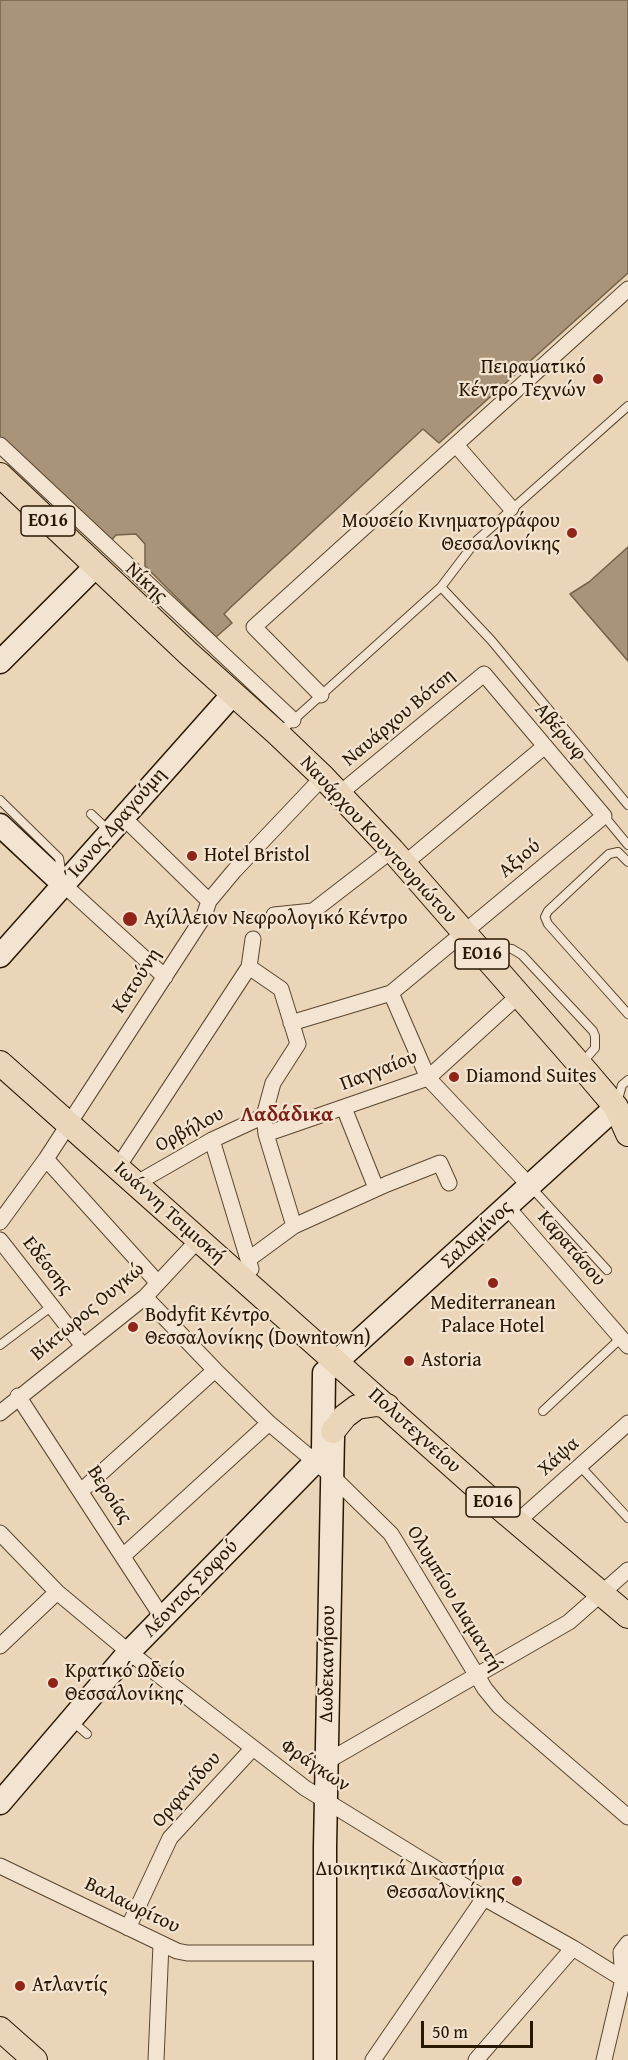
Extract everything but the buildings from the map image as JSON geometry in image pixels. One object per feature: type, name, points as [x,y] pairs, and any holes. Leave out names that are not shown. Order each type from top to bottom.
[{"type":"main road","name":"Νίκης","points":[[0,475],[233,694]]},
{"type":"main road","points":[[0,662],[96,566]]},
{"type":"main road","name":"Ναυάρχου Κουντουριώτου","points":[[233,694],[286,727],[323,777],[398,857],[580,1065],[622,1106],[628,1134]]},
{"type":"main road","name":"Ίωνος Δραγούμη","points":[[0,956],[233,694]]},
{"type":"main road","points":[[0,825],[64,885]]},
{"type":"main road","name":"Ιωάννη Τσιμισκή","points":[[0,1063],[338,1362]]},
{"type":"main road","name":"Σαλαμίνος","points":[[338,1362],[530,1186],[622,1106]]},
{"type":"main road","name":"Πολυτεχνείου","points":[[338,1362],[517,1522],[616,1585],[628,1616]]},
{"type":"main road","name":"Δωδεκανήσου","points":[[325,2060],[326,1455],[338,1362]]},
{"type":"main road","points":[[326,1455],[345,1416],[357,1407],[377,1404],[387,1406]]},
{"type":"main road","name":"Λέοντος Σοφού","points":[[0,1803],[79,1727],[129,1652],[326,1455]]},
{"type":"main road","points":[[0,2029],[35,2060]]},
{"type":"street","points":[[321,695],[254,627],[628,289]]},
{"type":"street","name":"Νίκης","points":[[0,445],[286,727]]},
{"type":"street","points":[[456,445],[511,508]]},
{"type":"street","name":"Αβέρωφ","points":[[484,674],[604,816]]},
{"type":"street","name":"Ναυάρχου Βότση","points":[[339,794],[484,674]]},
{"type":"street","points":[[274,915],[313,911],[398,857],[545,746]]},
{"type":"street","name":"Κατούνη","points":[[0,1222],[46,1159],[165,977],[204,916],[209,901],[234,871],[323,777]]},
{"type":"street","name":"Αξιού","points":[[391,993],[604,816]]},
{"type":"street","points":[[117,824],[209,901]]},
{"type":"street","points":[[64,885],[165,977]]},
{"type":"street","points":[[118,1167],[249,967],[253,939]]},
{"type":"street","points":[[249,967],[281,989],[298,1044],[273,1083],[264,1116],[266,1134],[294,1226]]},
{"type":"street","points":[[291,1023],[391,993],[428,1078],[530,1186]]},
{"type":"street","name":"Παγγαίου","points":[[266,1134],[428,1078],[518,996]]},
{"type":"street","points":[[344,1108],[376,1188]]},
{"type":"street","name":"Ορβήλου","points":[[137,1184],[212,1140],[264,1116]]},
{"type":"street","points":[[212,1140],[257,1292]]},
{"type":"street","points":[[46,1159],[158,1283]]},
{"type":"street","points":[[249,1259],[294,1226],[376,1188],[441,1163],[449,1183]]},
{"type":"street","name":"Καρατάσου","points":[[507,1207],[625,1342]]},
{"type":"street","name":"Βίκτωρος Ουγκώ","points":[[0,1413],[18,1396],[145,1297],[200,1239]]},
{"type":"street","name":"Εδέσσης","points":[[0,1240],[83,1346]]},
{"type":"street","name":"Ολυμπίου Διαμαντή","points":[[145,1297],[269,1423],[326,1455],[391,1534],[477,1676],[499,1706],[628,1817]]},
{"type":"street","points":[[81,1491],[215,1370]]},
{"type":"street","name":"Βεροίας","points":[[18,1396],[162,1617]]},
{"type":"street","points":[[123,1556],[269,1423]]},
{"type":"street","name":"Χάψα","points":[[517,1522],[628,1423]]},
{"type":"street","name":"Φράγκων","points":[[3,1544],[129,1652],[305,1788],[484,1898],[626,1980]]},
{"type":"street","points":[[326,1762],[402,1713],[477,1676],[569,1622],[616,1585],[628,1570]]},
{"type":"street","points":[[0,1647],[57,1592]]},
{"type":"street","name":"Ορφανίδου","points":[[128,1928],[170,1838],[253,1748]]},
{"type":"street","name":"Βαλαωρίτου","points":[[0,1866],[177,1951],[187,1953],[324,1953]]},
{"type":"street","points":[[373,2060],[484,1898]]},
{"type":"street","points":[[604,2060],[626,1980],[621,1952],[628,1943]]},
{"type":"street","points":[[156,2060],[160,1944]]},
{"type":"street","points":[[476,2060],[573,1948]]},
{"type":"lane","points":[[286,727],[441,587],[471,546],[511,508],[628,406]]},
{"type":"lane","points":[[441,587],[491,640],[628,805]]},
{"type":"lane","points":[[0,800],[58,858],[64,885]]},
{"type":"lane","points":[[91,814],[117,824]]},
{"type":"lane","points":[[604,816],[628,845]]},
{"type":"lane","points":[[628,862],[625,853],[609,854],[548,911],[545,917],[548,924],[628,1014]]},
{"type":"lane","points":[[481,952],[503,948],[512,949],[522,955],[593,1031],[594,1048],[580,1065]]},
{"type":"lane","points":[[622,1106],[622,1085],[628,1080]]},
{"type":"lane","points":[[530,1186],[607,1270]]},
{"type":"lane","points":[[0,1345],[52,1306]]},
{"type":"lane","points":[[543,1411],[625,1342]]},
{"type":"lane","points":[[580,1466],[628,1518]]},
{"type":"shaded area","points":[[0,0],[628,0],[628,273],[439,443],[423,429],[224,614],[232,623],[216,637],[145,566],[145,544],[136,534],[116,535],[109,543],[0,440]]},
{"type":"shaded area","points":[[628,547],[628,661],[570,594],[589,582]]},
{"type":"place","name":"Πειραματικό Κέντρο Τεχνών","points":[[598,379]]},
{"type":"place","name":"Μουσείο Κινηματογράφου Θεσσαλονίκης","points":[[572,533]]},
{"type":"place","name":"Hotel Bristol","points":[[192,856]]},
{"type":"place","name":"Αχίλλειον Νεφρολογικό Κέντρο","points":[[130,919]]},
{"type":"place","name":"Diamond Suites","points":[[454,1077]]},
{"type":"place","name":"Mediterranean Palace Hotel","points":[[493,1283]]},
{"type":"place","name":"Bodyfit Κέντρο Θεσσαλονίκης (Downtown)","points":[[133,1327]]},
{"type":"place","name":"Astoria","points":[[409,1361]]},
{"type":"place","name":"Κρατικό Ωδείο Θεσσαλονίκης","points":[[53,1683]]},
{"type":"place","name":"Διοικητικά Δικαστήρια Θεσσαλονίκης","points":[[517,1881]]},
{"type":"place","name":"Ατλαντίς","points":[[20,1986]]},
{"type":"district","name":"Λαδάδικα","points":[[287,1116]]}]
